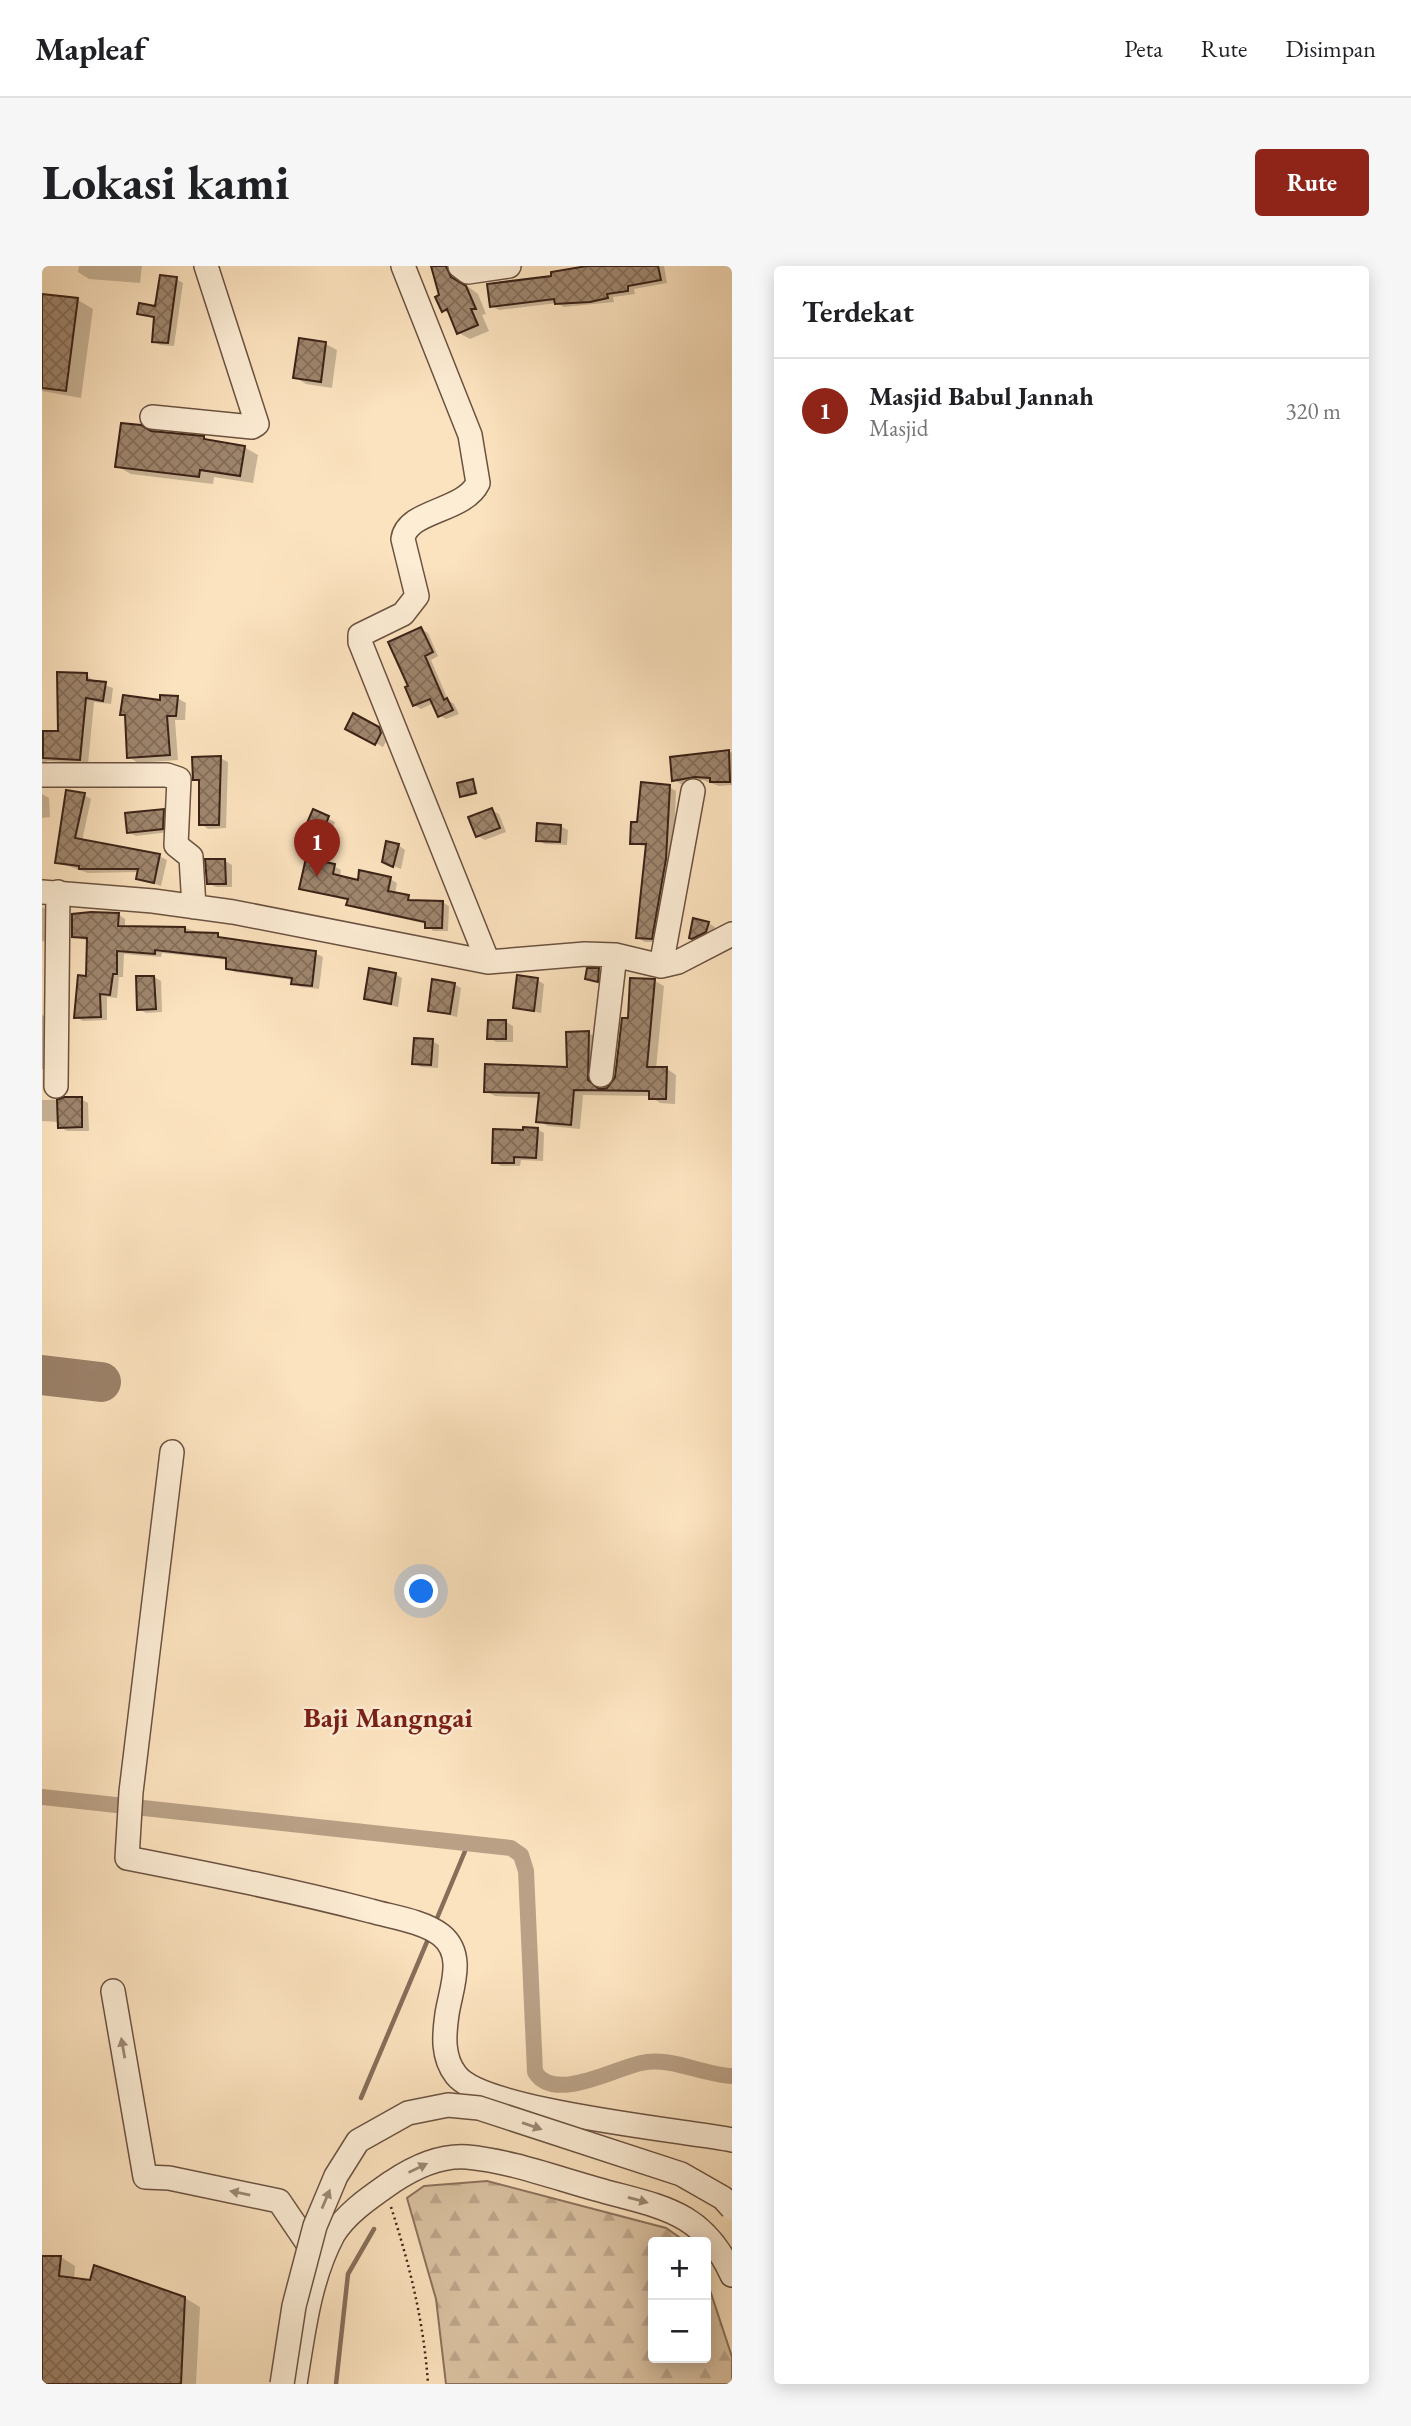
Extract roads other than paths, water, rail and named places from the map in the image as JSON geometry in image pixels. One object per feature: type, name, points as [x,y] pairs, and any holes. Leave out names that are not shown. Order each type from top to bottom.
[{"type":"street","points":[[152,417],[252,427],[257,424],[205,266]]},
{"type":"street","points":[[403,266],[470,435],[478,483],[465,499],[411,524],[404,531],[403,539],[417,596],[410,608],[360,635],[360,642],[488,962]]},
{"type":"street","points":[[460,266],[468,272],[509,266]]},
{"type":"street","points":[[42,775],[167,775],[179,779],[176,845],[191,857],[194,907]]},
{"type":"street","points":[[662,966],[693,791]]},
{"type":"street","points":[[56,1086],[50,892],[194,907],[304,925],[488,962],[585,954],[615,955],[662,966],[678,962],[732,934]]},
{"type":"street","points":[[601,1075],[615,955]]},
{"type":"street","points":[[172,1452],[130,1801],[127,1858],[303,1894],[412,1922],[440,1934],[454,1953],[456,1968],[444,2045],[450,2065],[468,2086],[485,2094],[530,2105],[732,2140]]},
{"type":"street","points":[[113,1991],[145,2177],[169,2178],[279,2201],[322,2265]]},
{"type":"street","points":[[282,2384],[297,2293],[315,2226],[336,2176],[359,2141],[408,2113],[448,2105],[480,2108],[681,2174],[723,2198],[732,2208]]},
{"type":"street","points":[[295,2384],[308,2303],[334,2234],[363,2202],[427,2163],[464,2157],[509,2164],[672,2209],[703,2229],[720,2248],[732,2274]]},
{"type":"waterway","points":[[42,1797],[511,1848],[521,1855],[526,1871],[535,2072],[544,2081],[556,2085],[570,2084],[641,2063],[663,2062],[732,2076]]},
{"type":"waterway","points":[[435,1923],[468,1844]]},
{"type":"waterway","points":[[361,2098],[429,1937]]},
{"type":"waterway","points":[[336,2384],[348,2274],[374,2229]]},
{"type":"place","name":"Masjid Babul Jannah","points":[[317,877]]},
{"type":"district","name":"Baji Mangngai","points":[[388,1717]]}]
